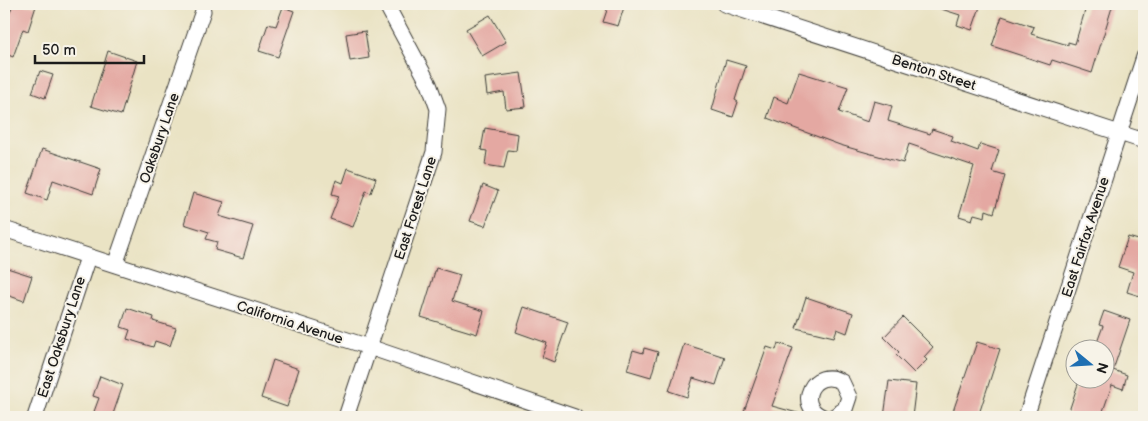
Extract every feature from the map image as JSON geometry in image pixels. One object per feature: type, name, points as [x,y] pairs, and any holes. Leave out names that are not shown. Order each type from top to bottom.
[{"type":"street","name":"East Forest Lane","points":[[346,417],[434,152],[438,109],[429,84],[386,4]]},
{"type":"street","name":"Benton Street","points":[[724,4],[1144,140]]},
{"type":"street","name":"Oaksbury Lane","points":[[115,265],[203,11]]},
{"type":"street","name":"East Fairfax Avenue","points":[[1026,417],[1144,57]]},
{"type":"street","name":"California Avenue","points":[[4,229],[369,347],[575,417]]},
{"type":"street","name":"East Oaksbury Lane","points":[[35,417],[88,257]]},
{"type":"street","points":[[823,417],[812,409],[809,402],[809,391],[818,380],[830,378],[842,382],[849,397],[845,409],[832,417]]},
{"type":"building","points":[[13,4],[36,6],[28,31],[23,29],[13,57],[4,53],[4,16],[8,17]]},
{"type":"building","points":[[609,4],[625,4],[618,26],[603,22]]},
{"type":"building","points":[[933,4],[981,4],[972,30],[957,25],[960,15],[932,6]]},
{"type":"building","points":[[1087,4],[1113,4],[1092,73],[1052,60],[1050,65],[992,46],[1002,16],[1034,27],[1031,34],[1068,45],[1068,42],[1075,44]]},
{"type":"building","points":[[283,7],[294,11],[278,57],[259,51],[268,24],[276,26]]},
{"type":"building","points":[[490,15],[506,42],[482,56],[466,29]]},
{"type":"building","points":[[365,31],[369,58],[350,61],[346,34]]},
{"type":"building","points":[[108,51],[137,61],[121,115],[91,106]]},
{"type":"building","points":[[726,60],[746,66],[735,100],[738,102],[733,117],[712,110]]},
{"type":"building","points":[[40,71],[53,75],[45,98],[32,93]]},
{"type":"building","points":[[799,72],[848,87],[839,112],[868,122],[874,101],[892,106],[888,121],[930,134],[932,129],[953,136],[951,141],[978,151],[980,144],[999,150],[992,172],[1005,176],[994,213],[986,210],[985,217],[974,214],[972,220],[959,216],[974,166],[909,144],[903,163],[840,145],[767,118],[774,97],[788,103]]},
{"type":"building","points":[[521,73],[526,107],[506,109],[504,92],[487,95],[485,78]]},
{"type":"building","points":[[485,128],[518,134],[516,151],[508,150],[504,168],[485,165],[487,151],[481,150]]},
{"type":"building","points":[[42,149],[101,169],[93,194],[53,180],[47,200],[27,193]]},
{"type":"building","points":[[348,168],[376,178],[371,193],[366,191],[353,227],[330,219],[339,196],[332,194],[336,180],[343,183]]},
{"type":"building","points":[[483,185],[498,191],[485,226],[470,221]]},
{"type":"building","points":[[193,193],[224,202],[219,216],[253,226],[243,258],[215,250],[217,242],[206,239],[209,232],[184,224]]},
{"type":"building","points":[[1128,237],[1142,241],[1141,245],[1144,246],[1144,283],[1140,296],[1127,292],[1133,272],[1118,267]]},
{"type":"building","points":[[4,267],[32,276],[24,301],[4,294]]},
{"type":"building","points":[[436,268],[460,275],[452,301],[484,311],[477,334],[421,317]]},
{"type":"building","points":[[806,297],[853,313],[847,333],[837,329],[834,337],[796,328]]},
{"type":"building","points":[[524,307],[568,322],[554,362],[542,357],[547,343],[516,332]]},
{"type":"building","points":[[127,308],[154,317],[153,321],[176,328],[170,346],[155,341],[153,347],[127,339],[130,330],[121,327]]},
{"type":"building","points":[[1104,311],[1130,320],[1116,361],[1116,338],[1099,338],[1103,326],[1099,325]]},
{"type":"building","points":[[903,317],[933,347],[924,357],[927,360],[914,373],[896,355],[899,352],[884,337]]},
{"type":"building","points":[[977,342],[1000,349],[978,417],[951,417]]},
{"type":"building","points":[[778,343],[793,348],[772,406],[801,414],[801,417],[742,417],[767,347],[776,350]]},
{"type":"building","points":[[684,344],[725,357],[716,385],[693,378],[687,397],[669,391]]},
{"type":"building","points":[[644,348],[658,352],[651,377],[627,370],[633,350],[643,353]]},
{"type":"building","points":[[273,360],[299,369],[287,407],[261,398]]},
{"type":"building","points":[[1116,371],[1127,375],[1123,389],[1116,386]]},
{"type":"building","points":[[100,376],[123,385],[112,417],[92,417],[99,398],[93,396]]},
{"type":"building","points":[[889,381],[916,384],[912,417],[884,417]]},
{"type":"building","points":[[1077,388],[1111,388],[1101,417],[1067,417]]}]
